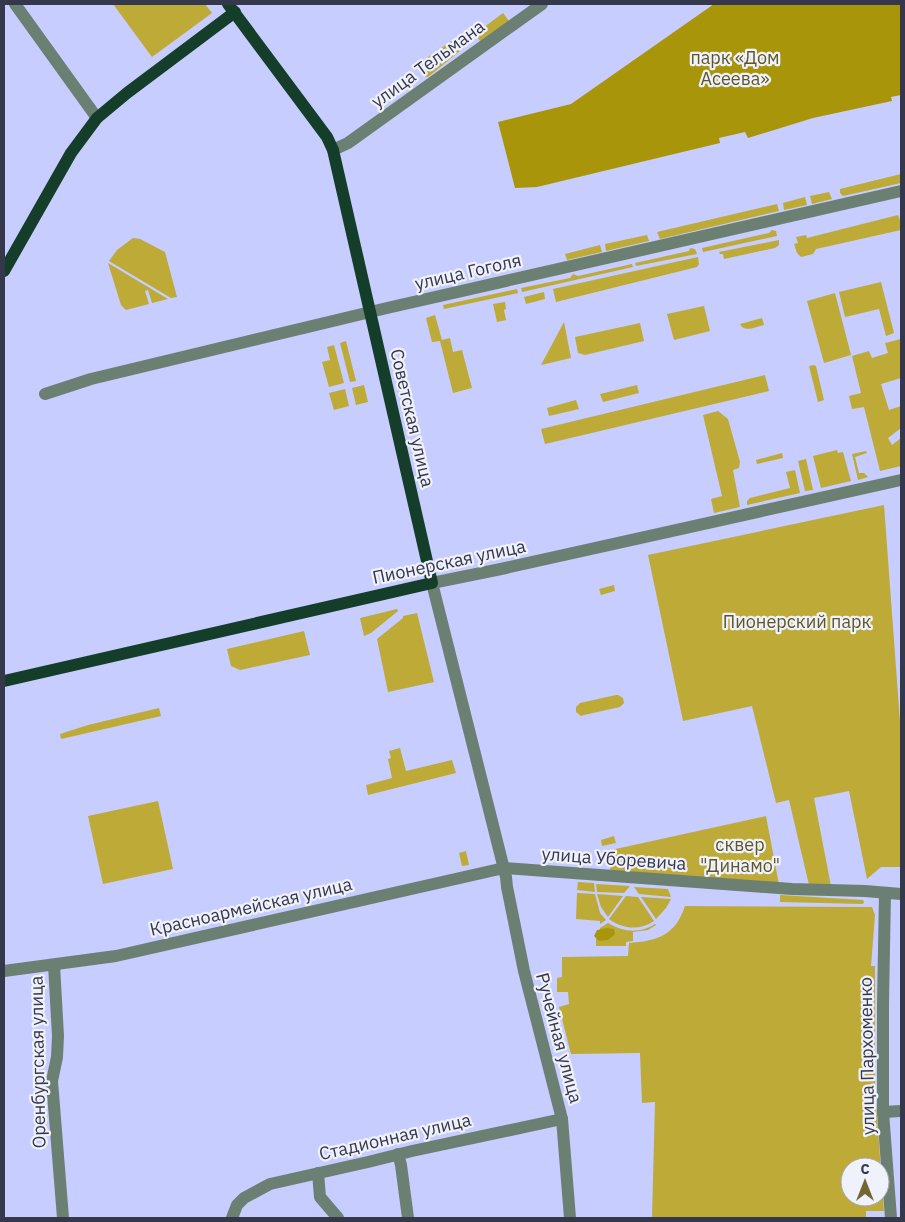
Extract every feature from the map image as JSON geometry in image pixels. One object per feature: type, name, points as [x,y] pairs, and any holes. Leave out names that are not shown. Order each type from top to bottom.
[{"type":"main road","points":[[4,271],[72,153],[97,118],[231,8]]},
{"type":"main road","name":"Советская улица","points":[[231,8],[327,136],[333,150],[432,583]]},
{"type":"main road","name":"Пионерская улица","points":[[4,682],[432,583]]},
{"type":"street","points":[[14,4],[97,118]]},
{"type":"street","name":"улица Тельмана","points":[[333,150],[348,143],[542,4]]},
{"type":"street","name":"улица Гоголя","points":[[45,394],[91,379],[901,191]]},
{"type":"street","name":"Пионерская улица","points":[[432,583],[481,574],[901,480]]},
{"type":"street","name":"Советская улица","points":[[432,583],[504,868]]},
{"type":"street","name":"улица Уборевича","points":[[504,868],[792,889],[901,894]]},
{"type":"street","name":"Красноармейская улица","points":[[4,971],[116,956],[504,868]]},
{"type":"street","name":"Ручейная улица","points":[[504,868],[524,971],[562,1119],[570,1218]]},
{"type":"street","name":"улица Пархоменко","points":[[885,893],[883,1112],[891,1218]]},
{"type":"street","name":"Оренбургская улица","points":[[54,965],[58,1036],[57,1058],[52,1081],[63,1218]]},
{"type":"street","points":[[883,1112],[901,1112]]},
{"type":"street","name":"Стадионная улица","points":[[232,1218],[234,1210],[240,1201],[251,1193],[270,1184],[562,1119]]},
{"type":"street","points":[[398,1154],[408,1218]]},
{"type":"street","points":[[318,1173],[320,1198],[338,1218]]},
{"type":"green space","points":[[113,4],[205,4],[212,13],[152,57]]},
{"type":"green space","name":"парк «Дом Асеева»","points":[[714,4],[901,4],[901,95],[891,97],[892,101],[813,118],[748,138],[745,132],[719,138],[720,143],[537,187],[515,188],[498,122],[571,104]]},
{"type":"green space","points":[[503,13],[509,21],[480,41],[475,34]]},
{"type":"green space","points":[[465,32],[467,35],[466,46],[428,77],[423,76],[419,63]]},
{"type":"green space","points":[[901,174],[901,183],[843,196],[840,193],[840,189]]},
{"type":"green space","points":[[829,192],[832,199],[812,204],[810,196]]},
{"type":"green space","points":[[805,197],[807,205],[784,210],[783,203]]},
{"type":"green space","points":[[777,204],[779,211],[660,239],[657,232]]},
{"type":"green space","points":[[898,215],[901,230],[816,249],[813,254],[801,257],[797,253],[794,244],[798,243],[796,237],[806,235],[807,238]]},
{"type":"green space","points":[[772,230],[776,231],[777,236],[703,252],[702,248],[769,233]]},
{"type":"green space","points":[[647,235],[649,241],[606,251],[605,244]]},
{"type":"green space","points":[[133,238],[140,239],[165,252],[177,297],[171,298],[109,261],[117,250]]},
{"type":"green space","points":[[779,240],[779,245],[775,248],[724,259],[723,254],[719,252]]},
{"type":"green space","points":[[600,245],[602,252],[567,260],[565,254]]},
{"type":"green space","points":[[690,248],[695,249],[697,254],[636,266],[635,263],[689,251]]},
{"type":"green space","points":[[698,257],[699,264],[697,267],[556,302],[553,289]]},
{"type":"green space","points":[[108,263],[168,299],[152,303],[148,290],[145,291],[149,304],[126,310],[121,305]]},
{"type":"green space","points":[[632,264],[633,267],[522,292],[521,288],[570,278],[573,274],[578,276]]},
{"type":"green space","points":[[881,282],[894,333],[886,336],[879,309],[845,317],[839,292]]},
{"type":"green space","points":[[517,289],[518,293],[444,309],[443,305]]},
{"type":"green space","points":[[544,292],[545,299],[526,304],[524,297]]},
{"type":"green space","points":[[835,293],[851,355],[824,363],[807,301]]},
{"type":"green space","points":[[505,302],[506,320],[497,322],[493,304]]},
{"type":"green space","points":[[704,306],[710,331],[674,340],[667,314]]},
{"type":"green space","points":[[435,315],[442,340],[450,338],[453,352],[462,350],[472,388],[453,393],[440,341],[432,342],[426,318]]},
{"type":"green space","points":[[762,318],[764,325],[754,328],[747,329],[740,324]]},
{"type":"green space","points":[[564,322],[571,358],[541,365]]},
{"type":"green space","points":[[640,323],[644,341],[585,355],[578,353],[575,337]]},
{"type":"green space","points":[[901,339],[901,378],[881,384],[889,410],[901,406],[901,428],[888,438],[892,445],[901,438],[901,466],[880,471],[864,407],[852,409],[849,396],[861,393],[852,356],[869,351],[872,358],[888,353],[885,343]]},
{"type":"green space","points":[[346,341],[356,381],[350,382],[340,343]]},
{"type":"green space","points":[[334,345],[344,383],[329,387],[322,362],[330,360],[327,347]]},
{"type":"green space","points":[[809,366],[816,366],[824,400],[818,402]]},
{"type":"green space","points":[[765,375],[769,391],[545,444],[541,429]]},
{"type":"green space","points":[[364,385],[368,402],[356,405],[352,388]]},
{"type":"green space","points":[[637,385],[639,393],[603,402],[600,394]]},
{"type":"green space","points":[[345,389],[349,406],[334,410],[329,393]]},
{"type":"green space","points":[[576,400],[579,409],[549,416],[547,408]]},
{"type":"green space","points":[[718,411],[728,419],[740,462],[739,468],[733,470],[740,507],[714,513],[711,499],[722,496],[703,415]]},
{"type":"green space","points":[[837,450],[838,453],[843,452],[851,481],[821,488],[813,456]]},
{"type":"green space","points":[[866,451],[867,453],[855,457],[859,473],[864,473],[868,477],[858,480],[852,454]]},
{"type":"green space","points":[[782,453],[783,458],[757,464],[756,460]]},
{"type":"green space","points":[[806,459],[813,490],[805,491],[798,461]]},
{"type":"green space","points":[[795,470],[800,493],[747,505],[747,501],[750,498],[790,488],[786,472]]},
{"type":"green space","name":"Пионерский парк","points":[[884,505],[901,735],[901,867],[881,867],[867,879],[849,791],[814,798],[831,886],[809,885],[789,800],[776,803],[752,706],[683,721],[648,555]]},
{"type":"green space","points":[[614,585],[615,591],[601,595],[599,589]]},
{"type":"green space","points":[[397,609],[398,611],[371,633],[364,636],[360,618]]},
{"type":"green space","points":[[417,613],[434,682],[388,692],[377,639],[403,616]]},
{"type":"green space","points":[[304,631],[310,655],[240,670],[231,666],[227,649]]},
{"type":"green space","points":[[616,695],[623,698],[624,703],[620,707],[581,716],[576,712],[576,707],[580,703]]},
{"type":"green space","points":[[159,708],[161,716],[61,739],[60,734],[88,725]]},
{"type":"green space","points":[[400,748],[406,771],[452,760],[456,773],[368,795],[366,785],[392,778],[388,759],[391,758],[389,751]]},
{"type":"green space","points":[[158,801],[173,869],[103,884],[88,816]]},
{"type":"green space","name":"сквер \"Динамо\"","points":[[766,816],[780,890],[610,876],[611,850]]},
{"type":"green space","points":[[614,836],[616,843],[602,846],[601,840]]},
{"type":"green space","points":[[466,851],[469,865],[462,866],[459,853]]},
{"type":"green space","points":[[578,882],[594,883],[595,892],[577,890]]},
{"type":"green space","points":[[596,884],[630,886],[624,893],[597,892]]},
{"type":"green space","points":[[634,887],[668,889],[671,897],[639,894]]},
{"type":"green space","points":[[577,893],[595,894],[600,913],[606,920],[600,924],[600,921],[576,919]]},
{"type":"green space","points":[[597,894],[623,896],[608,917],[601,907]]},
{"type":"green space","points":[[780,895],[863,900],[864,902],[863,904],[780,902]]},
{"type":"green space","points":[[626,896],[638,897],[654,921],[643,926],[631,928],[609,919]]},
{"type":"green space","points":[[641,897],[671,899],[656,919]]},
{"type":"green space","points":[[685,906],[872,907],[875,915],[871,966],[875,966],[875,1091],[880,1157],[840,1157],[840,1207],[884,1207],[884,1211],[866,1211],[866,1218],[652,1217],[655,1102],[642,1103],[640,1053],[571,1054],[559,1007],[569,1004],[568,992],[557,992],[557,978],[562,977],[562,957],[628,956],[629,943],[648,941],[664,935],[676,924]]},
{"type":"green space","points":[[608,923],[632,931],[656,925],[648,930],[633,932],[633,941],[626,942],[626,946],[596,946],[596,937],[600,937],[600,928]]},
{"type":"green space","points":[[614,929],[615,934],[608,940],[599,941],[594,936],[597,930]]}]
